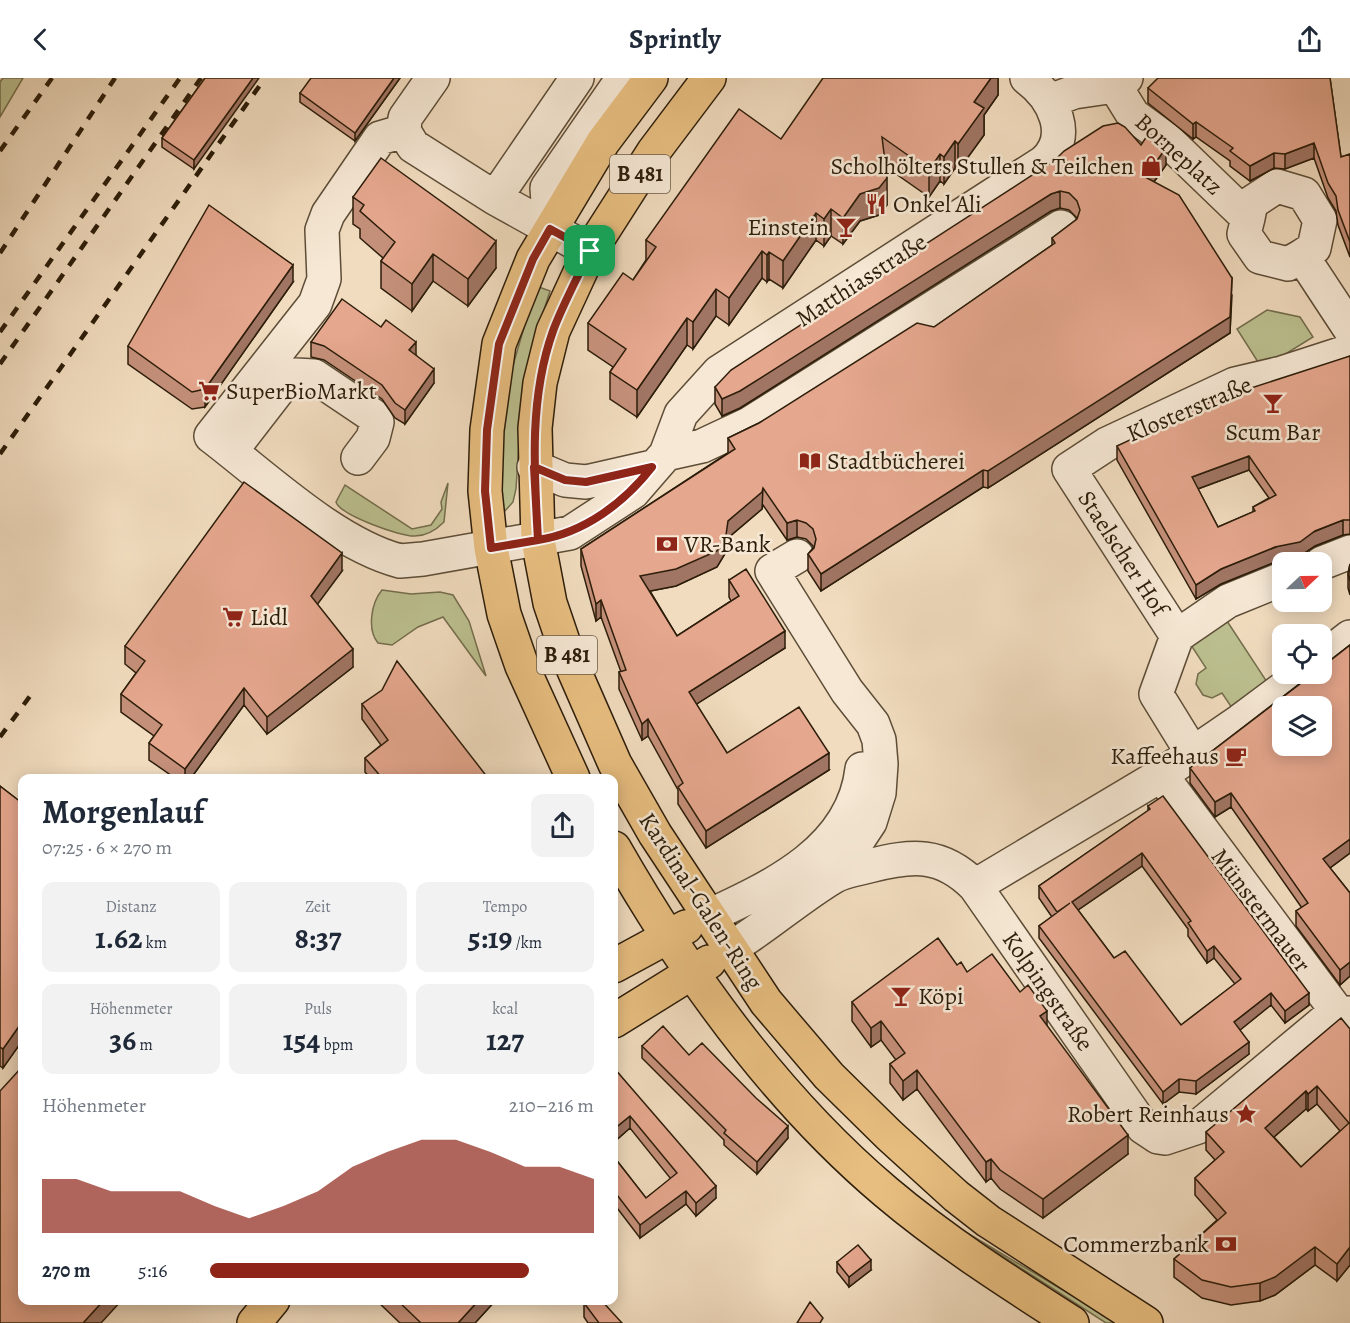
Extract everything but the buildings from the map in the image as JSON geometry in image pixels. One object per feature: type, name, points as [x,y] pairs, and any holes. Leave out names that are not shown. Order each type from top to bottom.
[{"type":"main road","name":"B 481","points":[[571,774],[519,656],[504,614],[491,548],[485,491],[487,430],[499,344],[533,259],[603,142],[651,78]]},
{"type":"main road","name":"Kardinal-Galen-Ring","points":[[701,85],[654,151],[590,251],[553,331],[540,383],[534,467],[538,540],[550,603],[565,648],[615,764],[655,834],[773,1010],[829,1076],[924,1168],[988,1221],[1146,1323]]},
{"type":"main road","name":"Kardinal-Galen-Ring","points":[[618,855],[692,973],[738,1034],[822,1132],[886,1192],[981,1264],[1072,1323]]},
{"type":"main road","points":[[618,964],[709,915]]},
{"type":"main road","points":[[618,1019],[731,948]]},
{"type":"main road","points":[[254,1323],[269,1305]]},
{"type":"street","points":[[433,78],[405,118],[404,131],[414,146],[495,198],[590,251]]},
{"type":"street","points":[[495,198],[577,78]]},
{"type":"street","points":[[550,229],[547,188],[623,78]]},
{"type":"street","points":[[1027,78],[1050,101],[1074,92],[1121,82]]},
{"type":"street","name":"Borneplatz","points":[[1121,82],[1133,115],[1166,139],[1248,218]]},
{"type":"street","name":"Matthiasstraße","points":[[404,131],[380,138],[328,214],[322,230],[324,279],[315,304],[211,436],[315,516],[380,555],[400,561],[563,537],[633,492],[659,460],[681,414],[719,372],[1044,162],[1054,153],[1060,141],[1050,101]]},
{"type":"street","name":"Borneplatz","points":[[1248,218],[1251,203],[1277,186],[1304,194],[1320,220],[1314,248],[1302,256]]},
{"type":"street","points":[[1248,218],[1244,234],[1260,257],[1288,264],[1302,256],[1350,329]]},
{"type":"street","points":[[534,467],[565,480],[586,482],[702,446],[749,424],[1061,226]]},
{"type":"street","name":"Klosterstraße","points":[[1069,469],[1107,444],[1235,384],[1282,373],[1350,351]]},
{"type":"street","points":[[231,451],[286,380],[304,374],[314,376],[372,414],[377,422],[373,438],[358,458]]},
{"type":"street","name":"Staelscher Hof","points":[[1069,469],[1177,636]]},
{"type":"street","points":[[1332,559],[1350,552]]},
{"type":"street","points":[[709,915],[760,893],[804,863],[828,843],[844,822],[857,796],[862,771],[861,728],[847,691],[784,563]]},
{"type":"street","points":[[1194,754],[1156,694],[1177,636],[1228,601],[1272,583]]},
{"type":"street","points":[[1332,651],[1350,637]]},
{"type":"street","points":[[975,886],[1169,786],[1194,754],[1289,684]]},
{"type":"street","points":[[835,875],[870,822],[879,793],[881,764],[879,740],[873,724],[847,691]]},
{"type":"street","name":"Münstermauer","points":[[1169,786],[1344,1013]]},
{"type":"street","name":"Kolpingstraße","points":[[731,948],[763,928],[835,875],[896,859],[915,858],[943,862],[960,872],[975,886],[1143,1127],[1158,1137],[1174,1137],[1198,1127],[1326,1020],[1344,1013]]},
{"type":"green space","points":[[3,78],[23,78],[0,117],[0,82]]},
{"type":"green space","points":[[536,286],[550,291],[537,332],[520,428],[516,489],[513,502],[504,512],[501,511],[499,468],[503,400]]},
{"type":"green space","points":[[1267,310],[1300,317],[1313,337],[1271,363],[1258,362],[1237,329]]},
{"type":"green space","points":[[448,483],[444,522],[431,532],[419,536],[397,533],[359,519],[336,502],[345,485],[412,529],[431,525],[442,509],[441,502]]},
{"type":"green space","points":[[382,590],[411,594],[440,592],[453,595],[469,621],[486,676],[443,617],[418,627],[392,645],[378,643],[372,631],[372,617],[375,602]]},
{"type":"green space","points":[[1225,618],[1269,685],[1234,711],[1222,693],[1212,698],[1203,695],[1196,684],[1198,674],[1206,668],[1189,642]]},
{"type":"green space","points":[[959,1228],[1118,1323],[1106,1323]]},
{"type":"railway","points":[[0,151],[52,78]]},
{"type":"railway","points":[[0,253],[115,78]]},
{"type":"railway","points":[[0,332],[180,78]]},
{"type":"railway","points":[[0,364],[201,78]]},
{"type":"railway","points":[[0,454],[265,78]]},
{"type":"railway","points":[[0,737],[33,692]]},
{"type":"railway","points":[[0,799],[9,786]]},
{"type":"place","name":"Scholhölters Stullen & Teilchen","points":[[1151,166]]},
{"type":"place","name":"Onkel Ali","points":[[876,204]]},
{"type":"place","name":"Einstein","points":[[846,227]]},
{"type":"place","name":"SuperBioMarkt","points":[[209,391]]},
{"type":"place","name":"Scum Bar","points":[[1273,403]]},
{"type":"place","name":"Stadtbücherei","points":[[810,461]]},
{"type":"place","name":"VR-Bank","points":[[667,544]]},
{"type":"place","name":"Lidl","points":[[233,617]]},
{"type":"place","name":"Kaffeehaus","points":[[1236,756]]},
{"type":"place","name":"Köpi","points":[[901,996]]},
{"type":"place","name":"Robert Reinhaus","points":[[1246,1114]]},
{"type":"place","name":"Commerzbank","points":[[1226,1244]]},
{"type":"route","points":[[590,251],[550,229],[533,259],[499,344],[487,430],[485,491],[491,548],[538,540],[534,467],[565,480],[586,482],[652,467],[633,492],[590,521],[563,537],[538,540],[534,467],[540,383],[553,331],[590,251]]}]
